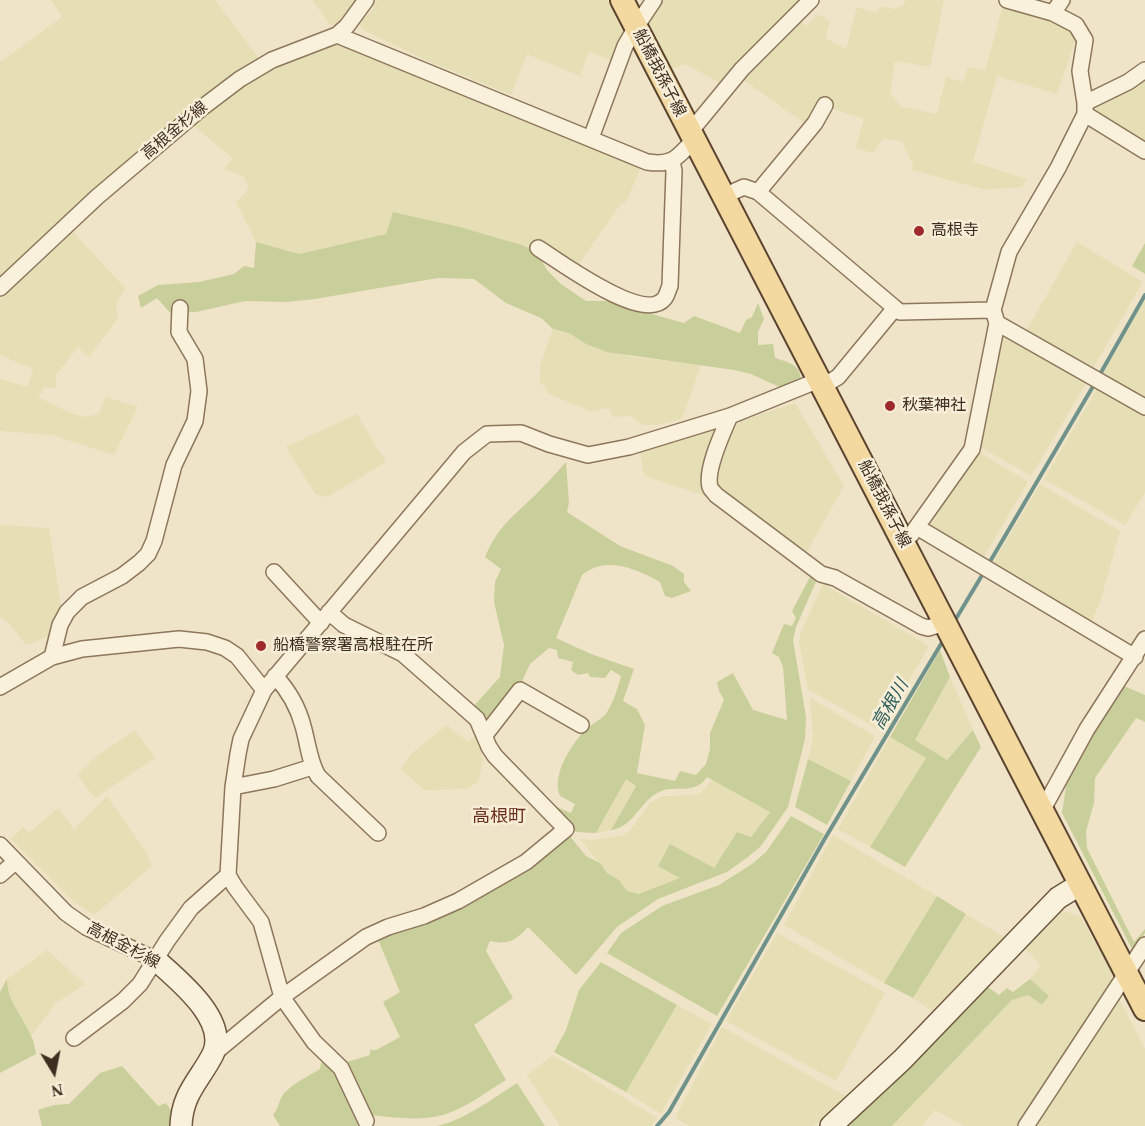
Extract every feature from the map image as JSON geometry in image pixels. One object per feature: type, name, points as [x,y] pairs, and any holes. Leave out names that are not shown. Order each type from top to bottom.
[{"type":"main road","name":"船橋我孫子線","points":[[622,0],[821,383],[911,536],[945,623],[1145,1009]]},
{"type":"street","name":"高根金杉線","points":[[0,288],[131,168],[203,107],[240,79],[272,60],[337,35],[347,26],[366,0]]},
{"type":"street","points":[[591,138],[626,46],[654,0]]},
{"type":"street","points":[[337,35],[648,162],[659,163],[672,161],[742,69],[811,0]]},
{"type":"street","points":[[1007,0],[1058,6],[1076,25],[1085,40],[1080,71],[1085,109],[1058,168],[1009,252],[995,316],[972,448],[911,536],[986,568],[1135,657]]},
{"type":"street","points":[[1085,109],[1145,70]]},
{"type":"street","points":[[759,192],[815,123],[825,105]]},
{"type":"street","points":[[1085,109],[1145,150]]},
{"type":"street","points":[[538,248],[620,299],[644,306],[664,299],[670,286],[674,171],[672,161]]},
{"type":"street","points":[[724,196],[744,187],[759,192],[900,312],[995,316],[1145,406]]},
{"type":"street","points":[[52,657],[60,625],[71,607],[82,597],[123,576],[140,563],[148,554],[154,541],[174,465],[195,421],[199,391],[195,359],[179,332],[180,308]]},
{"type":"street","points":[[366,1121],[341,1068],[314,1042],[282,997],[273,972],[261,922],[228,875],[234,787],[241,739],[264,690],[464,452],[487,434],[520,433],[588,455],[629,447],[730,416],[838,377],[895,308]]},
{"type":"street","points":[[730,416],[721,437],[710,477],[710,486],[716,495],[821,574],[835,578],[921,626],[928,628],[945,623]]},
{"type":"street","points":[[180,1126],[189,1091],[212,1055],[282,997],[366,937],[458,901],[526,862],[566,829],[495,756],[477,719],[404,654],[325,618],[274,572]]},
{"type":"street","points":[[0,687],[52,657],[82,649],[179,639],[207,642],[225,648],[237,656],[264,690]]},
{"type":"street","points":[[1042,811],[1087,729],[1145,639]]},
{"type":"street","points":[[275,676],[294,700],[303,725],[312,767],[318,776],[378,833]]},
{"type":"street","points":[[485,735],[520,690],[581,725]]},
{"type":"street","points":[[234,787],[274,780],[312,767]]},
{"type":"street","name":"高根金杉線","points":[[0,845],[66,913],[106,938],[156,960],[180,982],[210,1017],[215,1033],[215,1047],[212,1055]]},
{"type":"street","points":[[0,875],[15,862]]},
{"type":"street","points":[[74,1038],[140,984],[192,908],[228,875]]},
{"type":"street","points":[[831,1126],[902,1060],[1058,898],[1079,885]]},
{"type":"street","points":[[1026,1126],[1145,945]]},
{"type":"shaded area","points":[[51,0],[215,0],[261,61],[228,78],[142,147],[0,279],[0,62],[62,17]]},
{"type":"shaded area","points":[[312,0],[363,0],[354,11],[331,26]]},
{"type":"shaded area","points":[[378,0],[613,0],[629,30],[616,63],[589,51],[580,76],[527,54],[511,95],[428,61],[365,31],[358,24],[370,13]]},
{"type":"shaded area","points":[[659,0],[805,0],[724,85],[685,64],[670,70],[645,20]]},
{"type":"shaded area","points":[[906,0],[944,0],[930,67],[895,61],[890,93],[902,107],[937,114],[946,77],[963,82],[968,67],[985,71],[1003,5],[1049,18],[1073,29],[1076,38],[1057,94],[997,76],[973,162],[1027,179],[1022,187],[986,190],[912,170],[913,164],[901,141],[883,139],[873,153],[856,148],[864,119],[830,108],[833,99],[823,96],[807,125],[742,79],[800,21],[807,26],[818,14],[830,21],[825,38],[846,49],[857,7],[876,13],[881,6],[894,9],[902,6]]},
{"type":"shaded area","points":[[340,43],[642,165],[626,202],[620,205],[578,265],[539,245],[537,252],[486,234],[394,212],[386,234],[299,254],[256,242],[236,202],[246,193],[248,185],[243,176],[224,169],[233,158],[191,124],[249,81],[277,65],[329,44]]},
{"type":"shaded area","points":[[1145,76],[1145,147],[1093,111],[1095,106]]},
{"type":"shaded area","points":[[73,232],[125,288],[116,304],[118,318],[89,357],[78,347],[56,375],[56,388],[44,388],[38,397],[68,412],[85,417],[98,414],[106,397],[138,407],[114,455],[52,435],[0,431],[0,379],[28,387],[33,369],[0,355],[0,300]]},
{"type":"shaded area","points":[[1077,242],[1143,282],[1092,370],[1025,333]]},
{"type":"shaded area","points":[[1145,300],[1145,401],[1101,377]]},
{"type":"shaded area","points":[[553,329],[569,333],[584,343],[633,357],[701,365],[682,419],[657,425],[643,425],[631,416],[613,417],[609,408],[590,411],[549,394],[540,381],[540,365]]},
{"type":"shaded area","points":[[1004,335],[1087,382],[1031,476],[979,446],[999,336]]},
{"type":"shaded area","points":[[1098,387],[1145,415],[1145,493],[1125,525],[1044,479]]},
{"type":"shaded area","points":[[795,403],[844,486],[806,553],[725,493],[719,484],[716,472],[730,434],[741,421]]},
{"type":"shaded area","points":[[357,414],[386,462],[327,497],[315,494],[286,447]]},
{"type":"shaded area","points":[[712,426],[716,437],[709,497],[648,477],[643,472],[640,451]]},
{"type":"shaded area","points":[[977,451],[1028,482],[981,562],[935,535],[938,529],[930,525]]},
{"type":"shaded area","points":[[1040,484],[1120,531],[1101,599],[1090,626],[990,568]]},
{"type":"shaded area","points":[[0,525],[49,528],[62,612],[54,621],[49,636],[26,645],[9,623],[0,617]]},
{"type":"shaded area","points":[[823,584],[929,646],[880,730],[808,689],[799,643],[801,632]]},
{"type":"shaded area","points":[[950,677],[973,730],[947,760],[915,740]]},
{"type":"shaded area","points":[[810,698],[875,736],[851,781],[808,759],[813,738]]},
{"type":"shaded area","points":[[447,725],[468,742],[478,735],[483,761],[478,782],[466,789],[424,790],[401,769],[411,754]]},
{"type":"shaded area","points":[[135,730],[155,758],[95,798],[77,775],[95,757]]},
{"type":"shaded area","points":[[890,737],[926,758],[870,847],[838,829]]},
{"type":"shaded area","points":[[626,778],[636,785],[611,830],[596,833]]},
{"type":"shaded area","points":[[713,779],[770,811],[751,837],[737,832],[714,868],[639,894],[627,891],[619,880],[607,873],[580,839],[593,840],[624,835],[650,803],[663,796],[700,793]]},
{"type":"shaded area","points":[[107,796],[146,852],[152,866],[94,915],[74,902],[11,839],[23,827],[29,833],[58,808],[74,829]]},
{"type":"shaded area","points":[[833,835],[937,896],[884,983],[784,925]]},
{"type":"shaded area","points":[[1063,911],[1080,916],[1115,977],[1021,1126],[964,1126],[935,1110],[922,1126],[892,1126],[1012,1000],[1028,995],[1042,1005],[1049,996],[1030,979],[1041,965],[1025,949]]},
{"type":"shaded area","points":[[966,914],[1004,937],[932,1011],[913,998]]},
{"type":"shaded area","points":[[777,933],[885,993],[836,1081],[726,1021]]},
{"type":"shaded area","points":[[47,950],[85,984],[56,1003],[31,1036],[7,990],[7,979]]},
{"type":"shaded area","points":[[1118,997],[1145,1049],[1145,1126],[1033,1126]]},
{"type":"shaded area","points":[[677,1005],[712,1024],[661,1114],[626,1092]]},
{"type":"shaded area","points":[[722,1027],[846,1096],[814,1126],[690,1126],[675,1118]]},
{"type":"shaded area","points":[[553,1055],[658,1118],[651,1126],[560,1126],[527,1075]]},
{"type":"green space","points":[[393,212],[460,227],[522,245],[537,252],[547,270],[561,284],[586,301],[605,301],[684,323],[694,316],[740,333],[746,320],[752,317],[758,303],[764,319],[758,332],[758,345],[773,344],[775,358],[795,367],[801,379],[784,389],[751,374],[734,370],[607,352],[584,343],[569,333],[553,329],[541,318],[506,303],[474,279],[438,278],[315,299],[287,302],[245,301],[196,312],[170,313],[157,298],[141,308],[138,296],[158,285],[199,282],[234,274],[244,266],[254,268],[256,242],[299,254],[386,234]]},
{"type":"green space","points":[[1145,243],[1145,274],[1132,266]]},
{"type":"green space","points":[[566,462],[569,503],[567,512],[620,546],[673,566],[684,574],[684,582],[691,591],[672,598],[665,596],[660,582],[632,569],[611,565],[591,569],[582,575],[556,638],[591,654],[634,669],[623,701],[637,709],[645,725],[637,773],[675,781],[680,771],[696,775],[706,764],[710,749],[710,733],[724,700],[717,682],[733,673],[753,710],[787,720],[783,667],[779,657],[772,653],[784,624],[792,626],[796,618],[792,611],[810,577],[816,582],[796,627],[793,640],[806,717],[805,739],[788,807],[761,846],[748,857],[727,872],[658,899],[617,927],[576,975],[528,927],[511,941],[490,941],[486,951],[513,998],[474,1025],[506,1080],[465,1106],[448,1114],[421,1118],[368,1115],[357,1126],[280,1126],[273,1115],[281,1098],[288,1090],[320,1069],[321,1063],[326,1060],[334,1066],[343,1058],[347,1062],[370,1055],[370,1050],[376,1050],[400,1037],[383,1002],[400,992],[377,937],[568,834],[586,856],[600,863],[607,873],[619,880],[627,891],[639,894],[680,878],[658,866],[670,844],[714,868],[737,832],[751,837],[770,812],[707,777],[702,783],[691,788],[659,792],[652,796],[625,825],[611,830],[636,786],[626,779],[596,833],[576,832],[556,816],[557,807],[571,813],[575,804],[560,796],[558,779],[560,770],[580,736],[607,712],[621,676],[611,670],[605,678],[590,677],[588,673],[578,675],[571,670],[573,662],[558,658],[557,650],[549,648],[530,664],[520,686],[486,728],[471,709],[500,677],[504,645],[494,602],[495,582],[501,569],[485,557],[503,527]]},
{"type":"green space","points":[[940,650],[950,677],[915,740],[947,760],[973,730],[981,747],[905,867],[870,847],[926,758],[890,737]]},
{"type":"green space","points":[[1124,686],[1145,695],[1145,722],[1136,718],[1095,778],[1094,803],[1086,831],[1087,848],[1134,942],[1145,929],[1145,933],[1133,951],[1062,813],[1068,773]]},
{"type":"green space","points":[[808,759],[851,781],[827,825],[795,807]]},
{"type":"green space","points":[[791,816],[824,834],[717,1016],[607,953],[621,933],[662,906],[719,885],[752,864],[766,852]]},
{"type":"green space","points":[[937,896],[966,914],[913,998],[884,983]]},
{"type":"green space","points":[[601,962],[677,1005],[626,1092],[554,1052],[566,1030],[579,990]]},
{"type":"green space","points":[[7,979],[12,1002],[28,1029],[36,1054],[0,1073],[0,992]]},
{"type":"green space","points":[[1030,979],[1049,996],[1042,1005],[1028,995],[1012,1000],[892,1126],[844,1126],[985,985],[999,995],[1007,988],[1013,992]]},
{"type":"green space","points":[[122,1066],[158,1106],[166,1103],[175,1116],[174,1126],[42,1126],[38,1110],[54,1105],[69,1104],[100,1073]]},
{"type":"green space","points":[[517,1083],[545,1126],[436,1126],[457,1120]]},
{"type":"waterway","name":"高根川","points":[[1099,376],[1145,295]]},
{"type":"waterway","name":"高根川","points":[[988,565],[1095,383]]},
{"type":"waterway","name":"高根川","points":[[954,622],[984,572]]},
{"type":"waterway","name":"高根川","points":[[657,1126],[669,1112],[824,840],[944,639]]},
{"type":"place","name":"高根寺","points":[[919,231]]},
{"type":"place","name":"秋葉神社","points":[[890,406]]},
{"type":"place","name":"船橋警察署高根駐在所","points":[[261,646]]},
{"type":"district","name":"高根町","points":[[499,817]]}]
